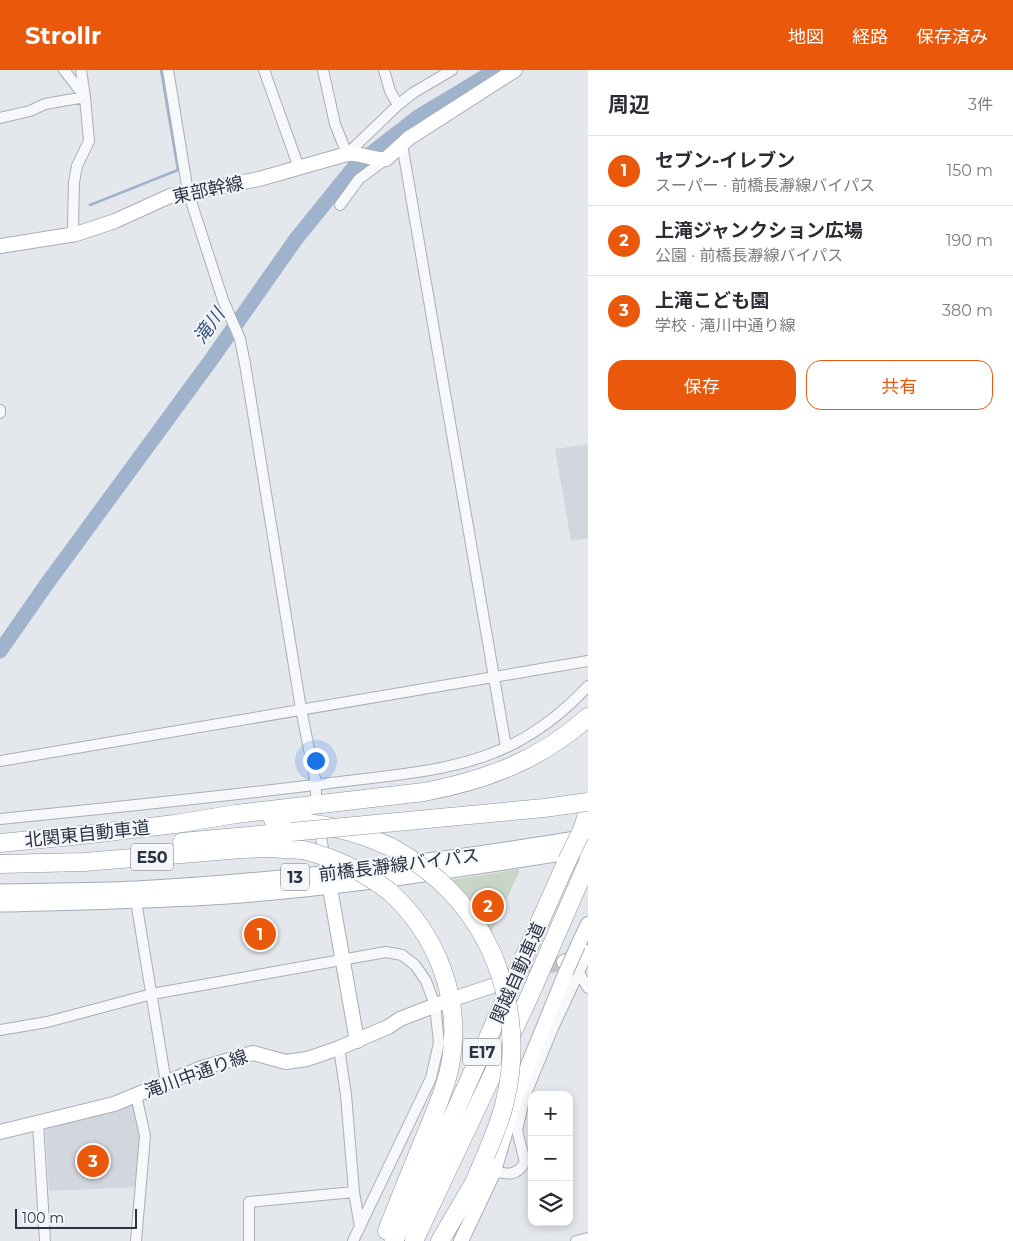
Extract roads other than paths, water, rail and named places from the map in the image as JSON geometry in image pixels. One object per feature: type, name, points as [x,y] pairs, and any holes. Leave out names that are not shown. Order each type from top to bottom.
[{"type":"highway","points":[[175,824],[236,814],[424,792],[467,783],[506,770],[525,760],[564,736],[588,717]]},
{"type":"highway","name":"E50","points":[[0,856],[84,851],[291,832],[544,808],[588,802]]},
{"type":"highway","name":"関越自動車道","points":[[394,1241],[441,1143],[567,860],[585,833],[588,812]]},
{"type":"highway","points":[[175,824],[237,820],[290,821],[309,822],[354,832],[393,848],[438,879],[463,906],[482,935],[503,982],[510,1017],[512,1059],[505,1101],[486,1155],[474,1184],[440,1241]]},
{"type":"highway","name":"北関東自動車道","points":[[0,843],[175,824]]},
{"type":"highway","name":"E50","points":[[0,864],[84,862],[242,849],[303,850],[332,858],[352,867],[390,892],[422,927],[438,958],[449,991],[454,1028],[447,1077],[383,1241]]},
{"type":"highway","name":"関越自動車道","points":[[414,1241],[529,996],[588,862]]},
{"type":"main road","name":"前橋長瀞線バイパス","points":[[0,904],[136,901],[228,896],[484,854],[585,833]]},
{"type":"main road","name":"前橋長瀞線バイパス","points":[[0,892],[135,889],[329,880],[482,866],[588,848]]},
{"type":"street","points":[[64,70],[85,97]]},
{"type":"street","points":[[76,234],[73,227],[74,182],[77,166],[89,141],[81,70]]},
{"type":"street","points":[[168,70],[188,192],[224,300],[239,338],[245,364],[301,709],[316,784],[316,799]]},
{"type":"street","points":[[264,70],[300,168]]},
{"type":"street","points":[[323,70],[334,124],[354,154],[382,159]]},
{"type":"street","points":[[384,70],[390,91],[398,105]]},
{"type":"street","points":[[354,154],[398,105],[413,93],[452,70]]},
{"type":"street","points":[[340,205],[359,179],[382,159],[515,70]]},
{"type":"street","points":[[0,118],[30,111],[45,104],[85,97]]},
{"type":"street","points":[[402,144],[506,747]]},
{"type":"street","name":"東部幹線","points":[[0,246],[76,234],[115,221],[170,196],[236,184],[354,154]]},
{"type":"street","points":[[0,761],[588,661]]},
{"type":"street","points":[[0,819],[316,784],[433,769],[464,762],[506,747],[544,725],[588,686]]},
{"type":"street","points":[[319,828],[357,1041]]},
{"type":"street","points":[[136,901],[166,1083]]},
{"type":"street","points":[[461,1241],[494,1171],[517,1092],[569,969],[585,950],[588,924]]},
{"type":"street","points":[[0,1030],[47,1022],[152,994],[386,952],[402,955],[415,965],[440,1004],[439,1043],[431,1078],[353,1241]]},
{"type":"street","points":[[569,969],[588,988]]},
{"type":"street","points":[[494,1171],[507,1175],[513,1174],[518,1172],[525,1162],[517,1130],[521,1111],[525,1096],[553,1028],[569,969]]},
{"type":"street","points":[[460,997],[492,986]]},
{"type":"street","name":"滝川中通り線","points":[[0,1132],[114,1104],[202,1068],[253,1053],[286,1062],[296,1062],[357,1041],[388,1027],[400,1019],[440,1004]]},
{"type":"street","points":[[339,1048],[346,1095],[354,1192],[360,1227]]},
{"type":"street","points":[[136,1095],[145,1136],[136,1241]]},
{"type":"street","points":[[38,1124],[45,1241]]},
{"type":"street","points":[[249,1241],[249,1202],[354,1192]]},
{"type":"street","points":[[576,1241],[588,1238]]},
{"type":"waterway","points":[[90,205],[178,170],[161,70]]},
{"type":"waterway","name":"滝川","points":[[0,651],[46,585],[211,360],[296,239],[355,166],[418,117],[496,70]]},
{"type":"tunnel","points":[[509,980],[563,962]]},
{"type":"place","name":"上滝ジャンクション広場","points":[[488,906]]},
{"type":"place","name":"セブン-イレブン","points":[[260,934]]},
{"type":"place","name":"上滝こども園","points":[[93,1161]]}]
